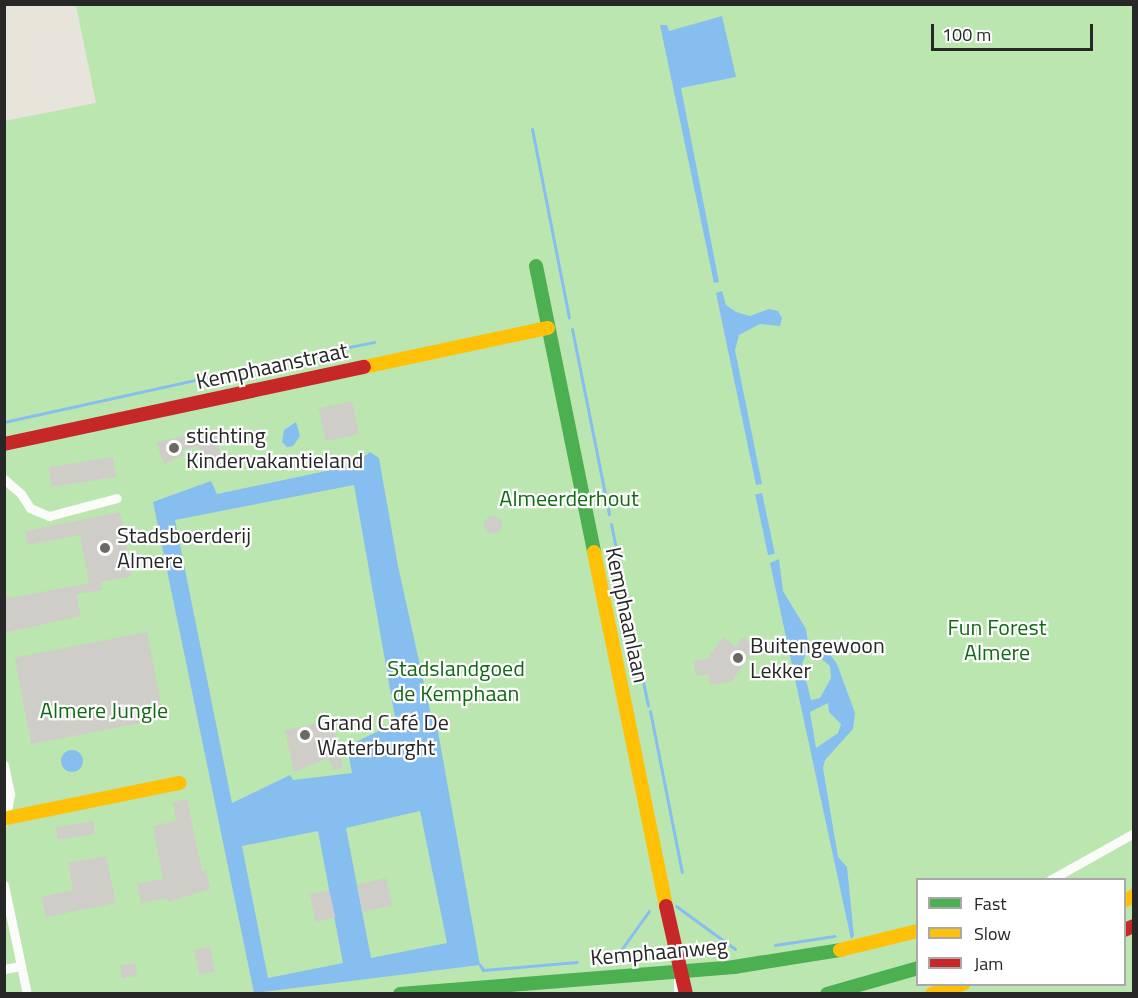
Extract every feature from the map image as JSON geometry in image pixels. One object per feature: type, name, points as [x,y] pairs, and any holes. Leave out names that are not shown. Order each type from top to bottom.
[{"type":"street","name":"Kemphaanlaan","points":[[536,266],[679,972],[686,993]]},
{"type":"street","name":"Kemphaanstraat","points":[[4,444],[548,328]]},
{"type":"street","points":[[4,479],[21,494],[30,508],[50,516],[117,498]]},
{"type":"street","points":[[4,765],[10,794],[6,820],[179,783]]},
{"type":"street","points":[[1052,878],[1134,833]]},
{"type":"street","points":[[4,885],[27,993]]},
{"type":"street","name":"Kemphaanweg","points":[[400,993],[679,972],[825,954],[916,931]]},
{"type":"street","points":[[4,969],[21,966]]},
{"type":"street","points":[[827,993],[916,969]]},
{"type":"street","name":"Kemphaanlaan","points":[[678,993],[679,972]]},
{"type":"street","points":[[932,993],[956,986]]},
{"type":"green space","name":"Almeerderhout","points":[[76,5],[1133,5],[1133,993],[5,993],[4,121],[96,103]]},
{"type":"water","points":[[722,16],[736,77],[681,88],[719,282],[714,283],[660,25],[667,25],[669,31]]},
{"type":"water","points":[[722,291],[726,305],[736,312],[750,316],[769,309],[778,311],[782,318],[780,326],[760,324],[739,335],[735,350],[762,484],[756,485],[716,293]]},
{"type":"water","points":[[296,422],[300,436],[293,446],[287,447],[282,442],[284,430]]},
{"type":"water","points":[[370,452],[379,458],[398,566],[431,715],[435,715],[480,965],[254,993],[153,502],[211,481],[217,494],[345,467],[347,462],[357,462]],"holes":[[[354,485],[396,723],[347,746],[352,773],[293,780],[290,775],[232,803],[175,520]],[[420,811],[447,943],[371,958],[346,828]],[[318,831],[343,963],[268,978],[242,846]]]},
{"type":"water","points":[[762,493],[775,554],[768,555],[755,494]]},
{"type":"water","points":[[779,559],[783,591],[806,629],[808,643],[826,649],[837,664],[855,713],[853,729],[825,760],[823,768],[838,857],[847,867],[854,936],[851,939],[770,563]],"holes":[[[813,652],[830,666],[831,678],[820,698],[811,700],[802,664],[805,656]],[[828,703],[829,712],[841,724],[838,733],[816,748],[810,712]]]},
{"type":"water","points":[[72,750],[80,753],[83,761],[80,769],[72,772],[64,769],[61,761],[64,753]]},
{"type":"building","points":[[352,401],[359,434],[326,441],[319,408]]},
{"type":"building","name":"stichting Kindervakantieland","points":[[217,429],[221,462],[216,463],[214,471],[198,446],[182,450],[183,455],[165,464],[157,442]]},
{"type":"building","points":[[113,457],[116,477],[52,487],[49,467]]},
{"type":"building","points":[[120,512],[132,576],[101,582],[102,590],[76,594],[81,616],[4,633],[4,594],[11,598],[89,583],[80,535],[28,545],[25,531]]},
{"type":"building","points":[[493,516],[499,519],[502,525],[499,531],[493,534],[487,531],[484,525],[487,519]]},
{"type":"building","points":[[147,632],[164,718],[31,744],[14,658]]},
{"type":"building","points":[[723,637],[736,647],[742,637],[756,647],[732,681],[710,685],[708,674],[696,676],[693,661],[707,659]]},
{"type":"building","points":[[333,720],[343,768],[334,770],[328,758],[294,772],[285,730]]},
{"type":"building","points":[[187,799],[202,871],[206,870],[210,889],[168,902],[167,898],[141,903],[137,884],[163,879],[153,826],[176,821],[173,802]]},
{"type":"building","points":[[93,821],[95,834],[58,840],[55,827]]},
{"type":"building","points":[[106,856],[116,903],[46,917],[41,897],[73,890],[68,863]]},
{"type":"building","points":[[386,878],[392,905],[363,912],[357,885]]},
{"type":"building","points":[[329,890],[335,917],[316,922],[310,894]]},
{"type":"building","points":[[210,947],[215,972],[199,975],[194,950]]},
{"type":"building","points":[[135,963],[137,976],[122,978],[120,965]]},
{"type":"waterway","points":[[532,129],[569,317]]},
{"type":"waterway","points":[[572,329],[609,514]]},
{"type":"waterway","points":[[247,368],[374,342]]},
{"type":"waterway","points":[[4,422],[223,374]]},
{"type":"waterway","points":[[611,524],[631,622]]},
{"type":"waterway","points":[[634,637],[648,706]]},
{"type":"waterway","points":[[650,711],[682,872]]},
{"type":"waterway","points":[[676,906],[735,949]]},
{"type":"waterway","points":[[611,964],[649,911]]},
{"type":"waterway","points":[[775,945],[834,936]]},
{"type":"waterway","points":[[480,965],[483,970],[577,962]]},
{"type":"traffic: fast","points":[[536,266],[594,552]]},
{"type":"traffic: fast","points":[[400,994],[734,967],[840,950]]},
{"type":"traffic: fast","points":[[827,994],[916,969]]},
{"type":"traffic: slow","points":[[364,367],[548,328]]},
{"type":"traffic: slow","points":[[594,552],[666,906]]},
{"type":"traffic: slow","points":[[7,818],[179,783]]},
{"type":"traffic: slow","points":[[1126,900],[1134,896]]},
{"type":"traffic: slow","points":[[840,950],[916,931]]},
{"type":"traffic: slow","points":[[932,994],[957,986]]},
{"type":"traffic: jam","points":[[4,444],[364,367]]},
{"type":"traffic: jam","points":[[666,906],[686,994]]},
{"type":"traffic: jam","points":[[1126,929],[1134,926]]},
{"type":"place","name":"stichting Kindervakantieland","points":[[174,448]]},
{"type":"place","name":"Stadsboerderij Almere","points":[[105,548]]},
{"type":"place","name":"Buitengewoon Lekker","points":[[738,658]]},
{"type":"place","name":"Grand Café De Waterburght","points":[[305,735]]},
{"type":"park label","name":"Fun Forest Almere","points":[[997,640]]},
{"type":"park label","name":"Stadslandgoed de Kemphaan","points":[[456,680]]},
{"type":"park label","name":"Almere Jungle","points":[[104,711]]}]
